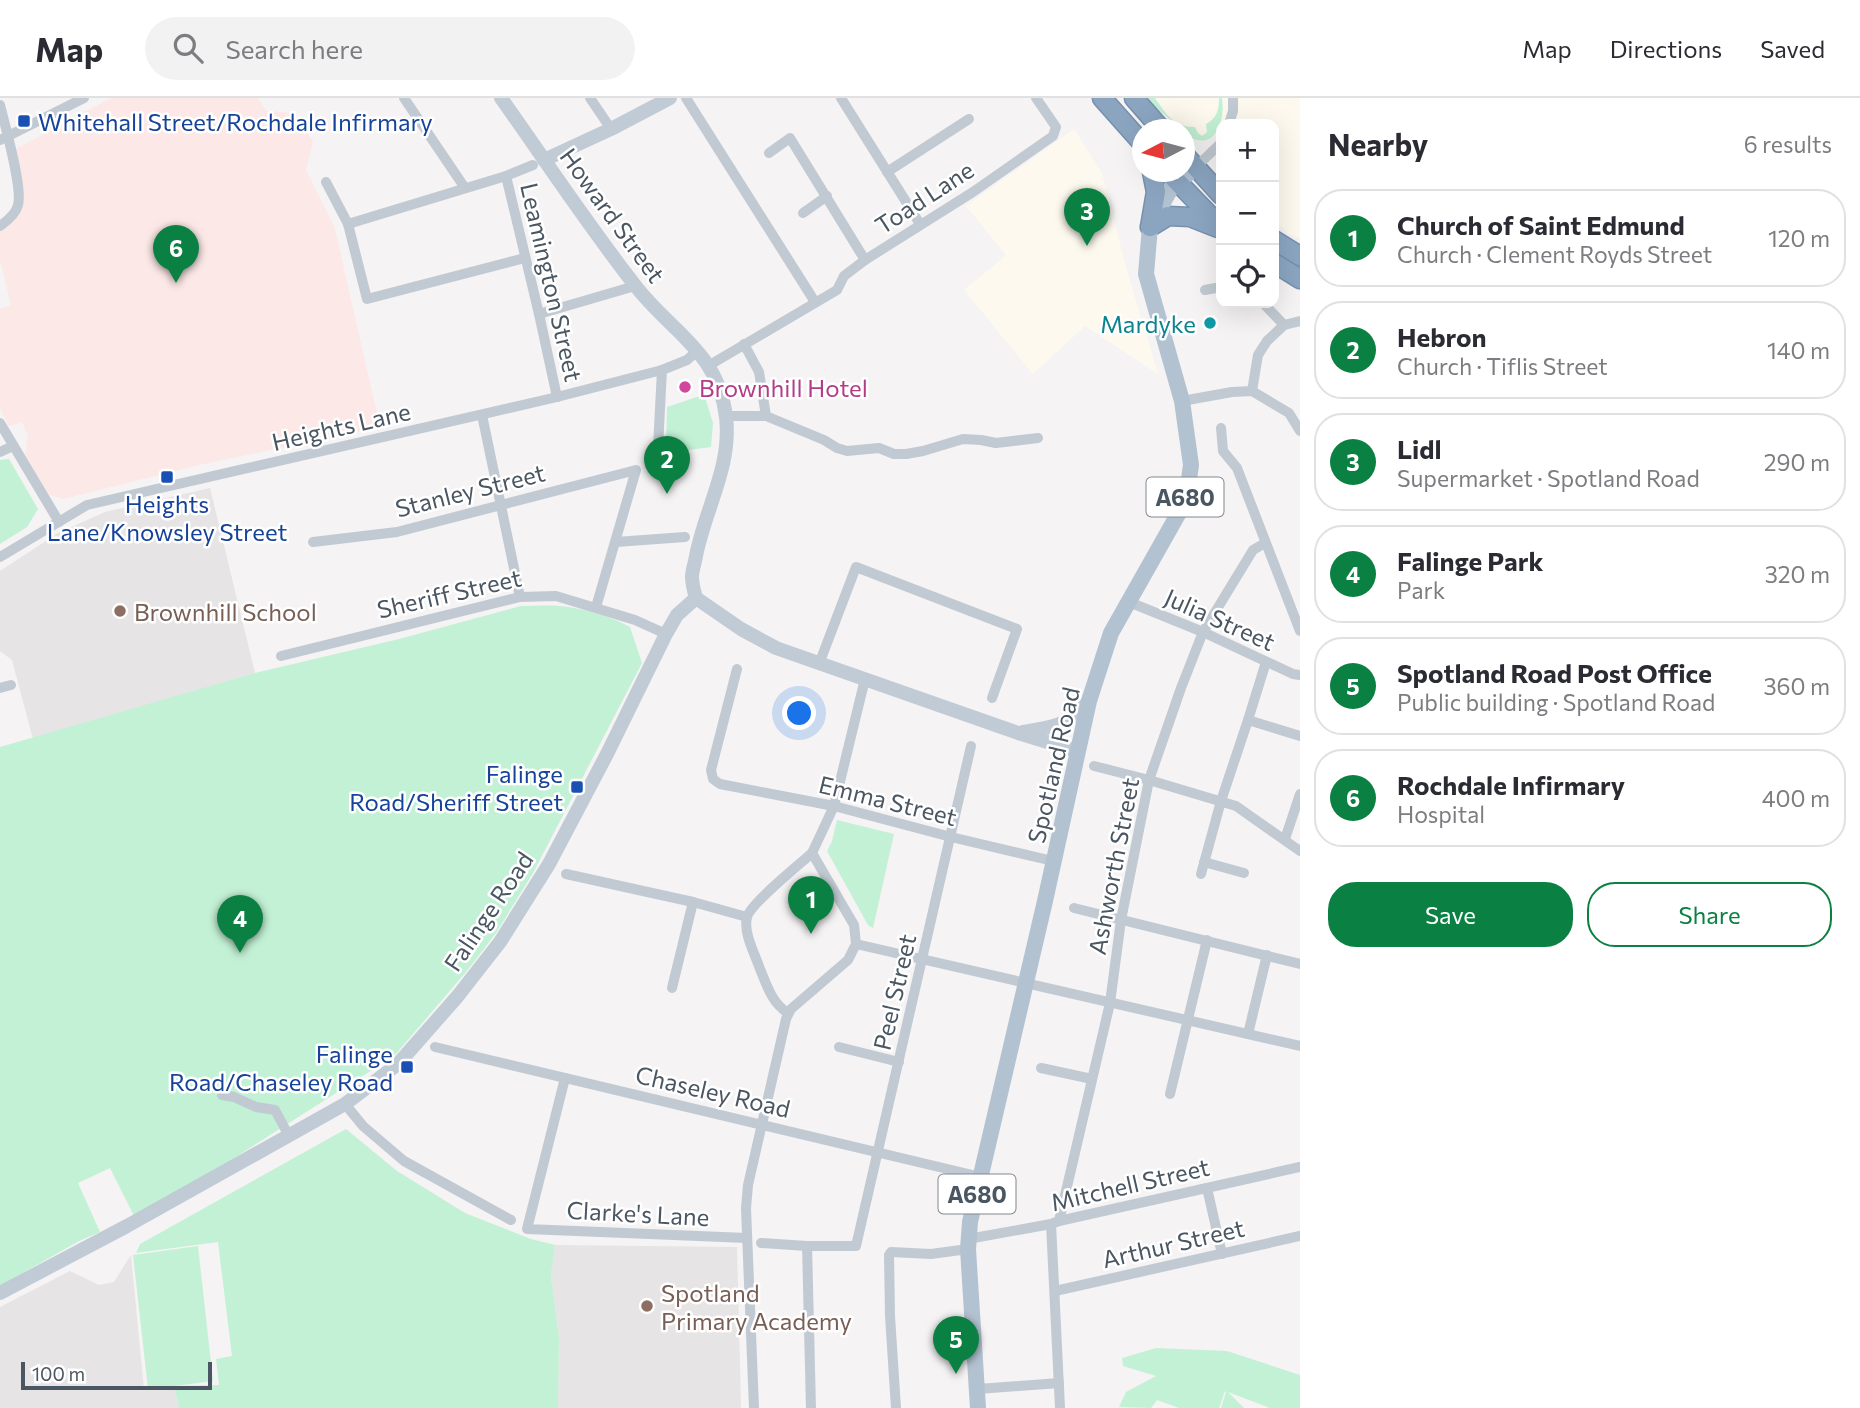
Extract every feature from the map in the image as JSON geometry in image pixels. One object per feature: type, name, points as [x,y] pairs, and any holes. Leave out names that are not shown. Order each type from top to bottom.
[{"type":"highway","points":[[1102,98],[1132,131]]},
{"type":"highway","points":[[1134,98],[1153,119]]},
{"type":"highway","points":[[1195,166],[1216,189]]},
{"type":"highway","points":[[1150,227],[1156,192],[1154,182]]},
{"type":"highway","points":[[1178,182],[1216,223]]},
{"type":"highway","points":[[1150,227],[1168,216],[1190,217],[1216,226]]},
{"type":"highway","points":[[1279,243],[1300,256]]},
{"type":"highway","points":[[1279,266],[1300,279]]},
{"type":"main road","name":"Howard Street","points":[[501,98],[538,162],[635,286],[698,350]]},
{"type":"main road","points":[[538,162],[611,129],[670,98]]},
{"type":"main road","name":"Spotland Road","points":[[978,1408],[968,1244],[970,1223],[1077,751],[1089,701],[1111,633],[1181,509],[1188,486],[1191,465],[1182,401],[1146,274],[1150,227],[1172,182]]},
{"type":"main road","points":[[698,350],[721,396],[726,416],[727,439],[724,462],[699,540],[692,578],[696,598],[741,629],[776,648],[1077,751]]},
{"type":"main road","name":"Falinge Road","points":[[0,1293],[105,1238],[345,1104],[398,1064],[498,945],[549,864],[666,634],[677,615],[696,598]]},
{"type":"main road","points":[[1018,733],[1064,723],[1089,701]]},
{"type":"street","points":[[4,139],[84,98]]},
{"type":"street","points":[[404,98],[466,188]]},
{"type":"street","points":[[590,98],[611,129]]},
{"type":"street","points":[[686,98],[815,302]]},
{"type":"street","points":[[841,98],[920,224]]},
{"type":"street","name":"Toad Lane","points":[[708,366],[837,290],[844,276],[865,260],[973,192],[1053,136],[1056,127],[1036,98]]},
{"type":"street","points":[[1231,119],[1233,98]]},
{"type":"street","points":[[0,105],[4,139],[20,192],[18,207],[3,224]]},
{"type":"street","points":[[887,172],[969,119]]},
{"type":"street","points":[[769,153],[790,138],[865,260]]},
{"type":"street","points":[[1195,157],[1216,146]]},
{"type":"street","points":[[348,224],[506,176],[538,162]]},
{"type":"street","name":"Leamington Street","points":[[506,176],[558,397]]},
{"type":"street","points":[[326,182],[348,224],[367,299],[525,258]]},
{"type":"street","points":[[803,213],[827,196]]},
{"type":"street","points":[[539,314],[635,286]]},
{"type":"street","points":[[1205,290],[1216,287]]},
{"type":"street","points":[[1268,308],[1284,325]]},
{"type":"street","points":[[1252,391],[1255,365],[1267,341],[1284,325],[1300,321]]},
{"type":"street","points":[[744,344],[759,372],[766,416]]},
{"type":"street","name":"Heights Lane","points":[[0,557],[87,505],[558,397],[662,370],[687,360],[698,350]]},
{"type":"street","points":[[658,447],[662,370]]},
{"type":"street","points":[[1182,401],[1252,391],[1289,413],[1300,431]]},
{"type":"street","points":[[481,415],[520,597]]},
{"type":"street","points":[[726,416],[766,416],[847,451],[879,448],[894,454],[906,454],[963,439],[996,443],[1038,438]]},
{"type":"street","points":[[0,423],[59,522]]},
{"type":"street","points":[[1221,428],[1223,451],[1237,468],[1300,631]]},
{"type":"street","points":[[0,452],[13,446]]},
{"type":"street","name":"Stanley Street","points":[[313,542],[397,532],[636,470],[616,542]]},
{"type":"street","points":[[596,607],[616,542],[685,537]]},
{"type":"street","name":"Ashworth Street","points":[[1060,1408],[1055,1291],[1056,1222],[1110,1003],[1121,920],[1149,780],[1203,632],[1253,550],[1265,542]]},
{"type":"street","points":[[820,664],[856,567],[1017,629],[992,698]]},
{"type":"street","name":"Sheriff Street","points":[[281,656],[520,597],[556,596],[635,620],[666,634]]},
{"type":"street","name":"Julia Street","points":[[1129,602],[1203,632],[1296,675]]},
{"type":"street","points":[[1201,874],[1221,801],[1266,662]]},
{"type":"street","name":"Emma Street","points":[[737,669],[711,770],[713,779],[720,784],[834,806],[1053,861]]},
{"type":"street","points":[[788,1013],[779,1007],[767,986],[749,939],[747,917],[754,906],[812,853],[834,806],[865,679]]},
{"type":"street","points":[[1248,720],[1300,736]]},
{"type":"street","name":"Peel Street","points":[[807,1246],[856,1247],[971,746]]},
{"type":"street","points":[[1094,766],[1237,806],[1300,850]]},
{"type":"street","points":[[1285,839],[1300,794]]},
{"type":"street","points":[[754,1408],[746,1208],[748,1185],[788,1013],[848,960],[856,944],[854,925],[812,853]]},
{"type":"street","points":[[1204,862],[1244,873]]},
{"type":"street","points":[[566,874],[693,902],[747,917]]},
{"type":"street","points":[[672,988],[693,902]]},
{"type":"street","points":[[1074,908],[1300,964]]},
{"type":"street","points":[[1170,1094],[1207,940]]},
{"type":"street","points":[[856,944],[1300,1046]]},
{"type":"street","points":[[1248,1034],[1267,955]]},
{"type":"street","name":"Chaseley Road","points":[[435,1047],[981,1177]]},
{"type":"street","points":[[839,1047],[899,1062]]},
{"type":"street","points":[[1041,1068],[1092,1079]]},
{"type":"street","name":"Clarke's Lane","points":[[565,1077],[527,1228],[747,1238]]},
{"type":"street","points":[[222,1095],[234,1097],[256,1107],[275,1110],[289,1136]]},
{"type":"street","points":[[345,1104],[363,1126],[404,1161],[511,1220]]},
{"type":"street","name":"Mitchell Street","points":[[968,1244],[1300,1167]]},
{"type":"street","points":[[1207,1188],[1222,1254]]},
{"type":"street","name":"Arthur Street","points":[[1055,1291],[1300,1236]]},
{"type":"street","points":[[761,1243],[807,1246],[811,1408]]},
{"type":"street","points":[[896,1408],[888,1260],[891,1252],[932,1254],[968,1244]]},
{"type":"street","points":[[978,1389],[1059,1383]]},
{"type":"shaded area","points":[[111,98],[258,98],[266,111],[292,113],[313,141],[306,170],[335,229],[380,427],[199,465],[63,499],[47,494],[25,454],[28,436],[22,422],[9,426],[0,409],[0,309],[11,305],[0,260],[0,230],[19,212],[8,153]]},
{"type":"shaded area","points":[[1155,98],[1300,98],[1300,238],[1289,234],[1279,225],[1279,119],[1216,119],[1216,135],[1195,135],[1195,119],[1172,119]]},
{"type":"shaded area","points":[[1074,129],[1102,173],[1126,267],[1158,374],[1085,326],[1033,374],[964,290],[1006,255],[966,206]]},
{"type":"shaded area","name":"Brownhill School","points":[[210,488],[255,673],[33,739],[12,660],[0,651],[0,571],[58,533],[105,512]]},
{"type":"shaded area","name":"Spotland Primary Academy","points":[[555,1245],[737,1247],[741,1408],[558,1408],[559,1337],[551,1276]]},
{"type":"shaded area","points":[[131,1255],[144,1390],[174,1387],[179,1408],[0,1408],[0,1307],[70,1271],[99,1285],[114,1282]]},
{"type":"green space","points":[[1144,98],[1155,98],[1170,119]]},
{"type":"green space","points":[[1219,98],[1222,98],[1222,112],[1221,119],[1216,119],[1216,132],[1209,139],[1197,140],[1195,127],[1202,136],[1207,132],[1206,124],[1217,113]]},
{"type":"green space","points":[[703,391],[713,423],[711,447],[666,453],[667,407],[700,396]]},
{"type":"green space","points":[[9,459],[38,509],[27,527],[0,544],[0,460]]},
{"type":"green space","points":[[521,606],[569,607],[622,623],[630,627],[642,663],[533,873],[496,933],[394,1056],[195,1183],[134,1216],[110,1168],[78,1183],[100,1232],[0,1286],[0,747],[255,673],[399,639]]},
{"type":"green space","points":[[837,820],[894,834],[873,928],[868,925],[827,851]]},
{"type":"green space","points":[[346,1129],[397,1171],[465,1213],[531,1239],[555,1245],[551,1276],[559,1337],[558,1408],[179,1408],[174,1386],[148,1389],[133,1255],[198,1246],[213,1381],[175,1386],[219,1385],[216,1359],[232,1356],[218,1242],[136,1253],[140,1244]]},
{"type":"green space","points":[[1156,1348],[1227,1351],[1300,1375],[1300,1408],[1270,1408],[1228,1392],[1244,1408],[1221,1408],[1225,1391],[1219,1408],[1179,1408],[1157,1400],[1151,1408],[1119,1407],[1126,1392],[1156,1376],[1123,1366],[1122,1358]]},
{"type":"place","name":"Whitehall Street/Rochdale Infirmary","points":[[24,121]]},
{"type":"place","name":"Lidl","points":[[1087,246]]},
{"type":"place","name":"Rochdale Infirmary","points":[[176,283]]},
{"type":"place","name":"Mardyke","points":[[1210,323]]},
{"type":"place","name":"Brownhill Hotel","points":[[685,387]]},
{"type":"place","name":"Heights Lane/Knowsley Street","points":[[167,477]]},
{"type":"place","name":"Hebron","points":[[667,494]]},
{"type":"place","name":"Brownhill School","points":[[120,611]]},
{"type":"place","name":"Falinge Road/Sheriff Street","points":[[577,787]]},
{"type":"place","name":"Church of Saint Edmund","points":[[811,934]]},
{"type":"place","name":"Falinge Park","points":[[240,953]]},
{"type":"place","name":"Falinge Road/Chaseley Road","points":[[407,1067]]},
{"type":"place","name":"Spotland Primary Academy","points":[[647,1306]]},
{"type":"place","name":"Spotland Road Post Office","points":[[956,1374]]}]
